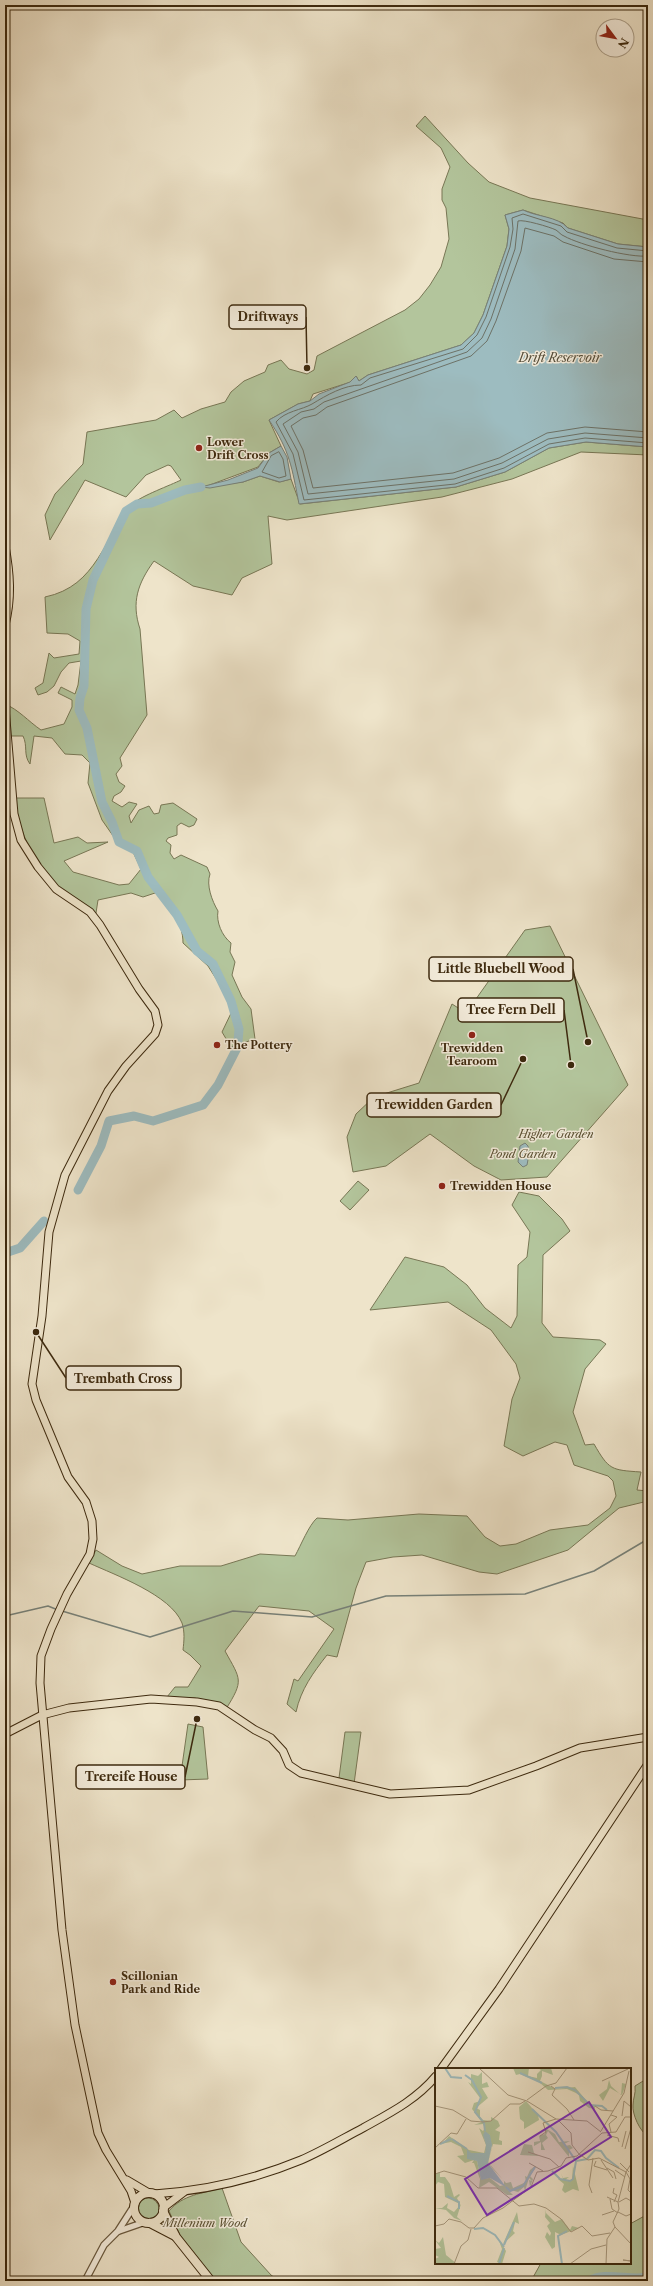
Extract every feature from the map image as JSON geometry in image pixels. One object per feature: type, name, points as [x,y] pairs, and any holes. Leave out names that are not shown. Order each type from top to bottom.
[{"type":"highway","points":[[176,2237],[137,2217],[135,2204],[140,2196],[152,2194],[161,2200],[163,2209],[176,2237],[210,2281]]},
{"type":"highway","points":[[148,2222],[160,2218],[163,2209]]},
{"type":"main road","points":[[5,546],[10,570],[10,596],[5,625]]},
{"type":"main road","points":[[5,708],[14,814],[21,840],[38,867],[56,889],[90,912],[100,925],[154,1012],[158,1025],[155,1034],[126,1066],[108,1091],[65,1175],[49,1232],[42,1316],[32,1384],[36,1400],[65,1470],[86,1502],[92,1521],[90,1554],[60,1610],[42,1656],[40,1683],[42,1715],[62,1930],[75,2025],[98,2133],[106,2150],[124,2177],[135,2204]]},
{"type":"main road","points":[[5,1734],[42,1715],[69,1708],[151,1700],[197,1702],[219,1706],[255,1730],[271,1738],[283,1751],[289,1765],[301,1773],[390,1794],[469,1790],[536,1766],[580,1748],[648,1737]]},
{"type":"main road","points":[[442,2068],[499,1988],[648,1764]]},
{"type":"main road","points":[[124,2177],[152,2194],[186,2191],[258,2175],[301,2160],[395,2111],[415,2097],[435,2077]]},
{"type":"main road","points":[[163,2209],[186,2191]]},
{"type":"street","points":[[84,2281],[104,2244],[118,2231],[135,2204]]},
{"type":"street","points":[[118,2231],[148,2222]]},
{"type":"green space","points":[[425,116],[468,163],[489,182],[530,198],[648,220],[648,247],[618,244],[568,228],[563,223],[523,210],[505,215],[509,229],[507,246],[483,315],[474,333],[461,345],[368,375],[359,381],[356,376],[351,382],[313,394],[310,401],[298,404],[269,420],[281,446],[269,453],[258,467],[207,486],[243,482],[260,476],[279,482],[291,479],[300,504],[456,487],[505,472],[549,448],[586,442],[648,447],[648,455],[581,452],[512,479],[442,497],[287,520],[268,516],[272,564],[242,578],[232,595],[193,586],[154,561],[148,569],[140,585],[136,601],[137,619],[140,629],[147,715],[120,758],[122,766],[116,774],[119,782],[125,786],[121,792],[114,796],[112,801],[122,807],[129,802],[137,804],[129,816],[131,823],[139,810],[149,806],[154,814],[159,813],[161,805],[173,803],[197,819],[194,825],[189,827],[181,823],[177,826],[177,835],[168,838],[166,841],[171,845],[170,853],[174,859],[181,855],[207,867],[210,874],[209,888],[218,911],[220,928],[225,937],[231,943],[230,952],[235,962],[232,975],[242,997],[251,1009],[255,1039],[231,1047],[222,1032],[234,1007],[208,966],[183,943],[181,928],[178,921],[161,898],[155,893],[143,897],[131,893],[98,900],[96,913],[62,891],[41,868],[24,835],[15,798],[44,798],[54,843],[78,837],[87,843],[108,842],[64,861],[73,872],[119,885],[129,884],[141,869],[133,852],[118,843],[102,820],[88,783],[90,763],[82,755],[65,754],[52,738],[34,736],[30,764],[27,757],[23,736],[7,736],[5,704],[19,712],[41,730],[64,724],[72,707],[72,700],[58,693],[61,687],[75,694],[78,685],[81,661],[69,663],[61,672],[54,686],[47,692],[38,695],[35,688],[43,683],[49,653],[54,658],[79,654],[80,641],[68,634],[47,633],[45,597],[63,591],[77,582],[88,571],[98,559],[123,516],[134,503],[149,494],[181,480],[171,466],[168,465],[146,475],[126,497],[85,480],[50,540],[45,515],[55,494],[83,464],[87,432],[156,420],[174,410],[182,418],[201,409],[225,402],[231,392],[244,381],[265,372],[268,365],[281,360],[289,369],[307,374],[314,370],[317,356],[405,310],[419,299],[430,285],[441,267],[449,239],[446,208],[442,200],[442,189],[450,167],[441,148],[416,126]]},
{"type":"green space","points":[[550,926],[628,1085],[547,1177],[501,1180],[474,1166],[430,1134],[386,1166],[353,1172],[347,1137],[356,1114],[374,1097],[419,1083],[452,1004],[466,1013],[525,930]]},
{"type":"green space","points":[[358,1181],[369,1190],[350,1210],[340,1201]]},
{"type":"green space","points":[[519,1192],[539,1196],[562,1219],[570,1231],[543,1255],[542,1323],[553,1337],[600,1340],[606,1344],[585,1369],[573,1412],[585,1445],[594,1444],[603,1459],[612,1467],[641,1472],[637,1490],[648,1491],[648,1501],[619,1508],[568,1550],[497,1574],[479,1572],[422,1555],[393,1557],[366,1562],[356,1588],[337,1657],[327,1655],[312,1675],[304,1689],[296,1712],[287,1704],[294,1679],[298,1681],[334,1629],[309,1611],[259,1606],[225,1651],[237,1674],[238,1680],[236,1692],[226,1709],[195,1698],[167,1697],[175,1687],[188,1687],[201,1666],[183,1650],[184,1633],[182,1623],[176,1613],[155,1595],[127,1580],[89,1563],[96,1550],[122,1566],[142,1574],[180,1566],[221,1566],[260,1554],[295,1556],[308,1530],[317,1518],[348,1520],[419,1514],[467,1516],[485,1537],[500,1546],[516,1544],[550,1530],[588,1525],[610,1508],[616,1496],[613,1481],[608,1476],[574,1465],[567,1445],[555,1442],[523,1456],[504,1446],[512,1399],[520,1378],[516,1364],[491,1330],[448,1302],[370,1310],[405,1257],[444,1267],[467,1285],[485,1308],[511,1328],[517,1316],[518,1265],[527,1257],[530,1232],[512,1205]]},
{"type":"green space","points":[[188,1724],[203,1727],[208,1779],[180,1780]]},
{"type":"green space","points":[[345,1732],[361,1732],[354,1784],[339,1778]]},
{"type":"green space","points":[[648,2078],[648,2136],[642,2131],[637,2122],[633,2105],[635,2086]]},
{"type":"green space","name":"Millenium Wood","points":[[222,2188],[241,2242],[271,2275],[279,2281],[216,2281],[180,2235],[169,2211],[180,2201],[186,2198]]},
{"type":"green space","points":[[148,2198],[156,2201],[159,2209],[156,2217],[148,2220],[140,2217],[137,2209],[140,2201]]},
{"type":"green space","points":[[648,2214],[648,2281],[531,2281],[540,2264],[631,2264],[631,2223]]},
{"type":"water","name":"Drift Reservoir","points":[[523,210],[558,221],[568,228],[618,244],[648,247],[648,447],[586,442],[549,448],[505,472],[456,487],[299,504],[286,451],[282,441],[269,420],[298,404],[310,401],[319,394],[350,382],[356,376],[359,381],[368,375],[461,345],[474,333],[483,315],[507,246],[509,229],[505,215]]},
{"type":"water","points":[[281,446],[287,457],[291,479],[280,482],[260,476],[243,482],[210,488],[201,487],[228,480],[258,468],[269,453]]},
{"type":"water","points":[[525,1143],[528,1146],[529,1154],[527,1165],[523,1167],[518,1162],[520,1146]]},
{"type":"waterway","points":[[201,487],[185,490],[151,503],[137,504],[126,511],[93,580],[86,609],[84,686],[80,698],[79,710],[87,728],[102,802],[112,822],[119,842],[137,851],[148,877],[177,915],[197,951],[213,964],[231,1001],[239,1029],[238,1042]]},
{"type":"waterway","points":[[78,1190],[101,1146],[109,1121],[134,1116],[153,1121],[203,1105],[218,1085],[237,1048]]},
{"type":"waterway","points":[[5,1253],[20,1248],[44,1221]]},
{"type":"waterway","points":[[62,1611],[150,1637],[233,1611],[312,1617],[386,1596],[525,1594],[594,1571],[648,1539]]},
{"type":"waterway","points":[[5,1616],[48,1606],[58,1610]]},
{"type":"waterway","points":[[589,2281],[595,2278],[610,2276],[633,2278],[648,2277]]},
{"type":"place","name":"Driftways","points":[[307,368]]},
{"type":"place","name":"Lower Drift Cross","points":[[199,448]]},
{"type":"place","name":"Trewidden Tearoom","points":[[472,1035]]},
{"type":"place","name":"Little Bluebell Wood","points":[[588,1042]]},
{"type":"place","name":"The Pottery","points":[[217,1045]]},
{"type":"place","name":"Trewidden Garden","points":[[523,1059]]},
{"type":"place","name":"Tree Fern Dell","points":[[571,1065]]},
{"type":"place","name":"Trewidden House","points":[[442,1186]]},
{"type":"place","name":"Trembath Cross","points":[[36,1332]]},
{"type":"place","name":"Trereife House","points":[[197,1719]]},
{"type":"place","name":"Scillonian Park and Ride","points":[[113,1982]]},
{"type":"park label","name":"Higher Garden","points":[[556,1134]]},
{"type":"park label","name":"Pond Garden","points":[[523,1154]]}]
